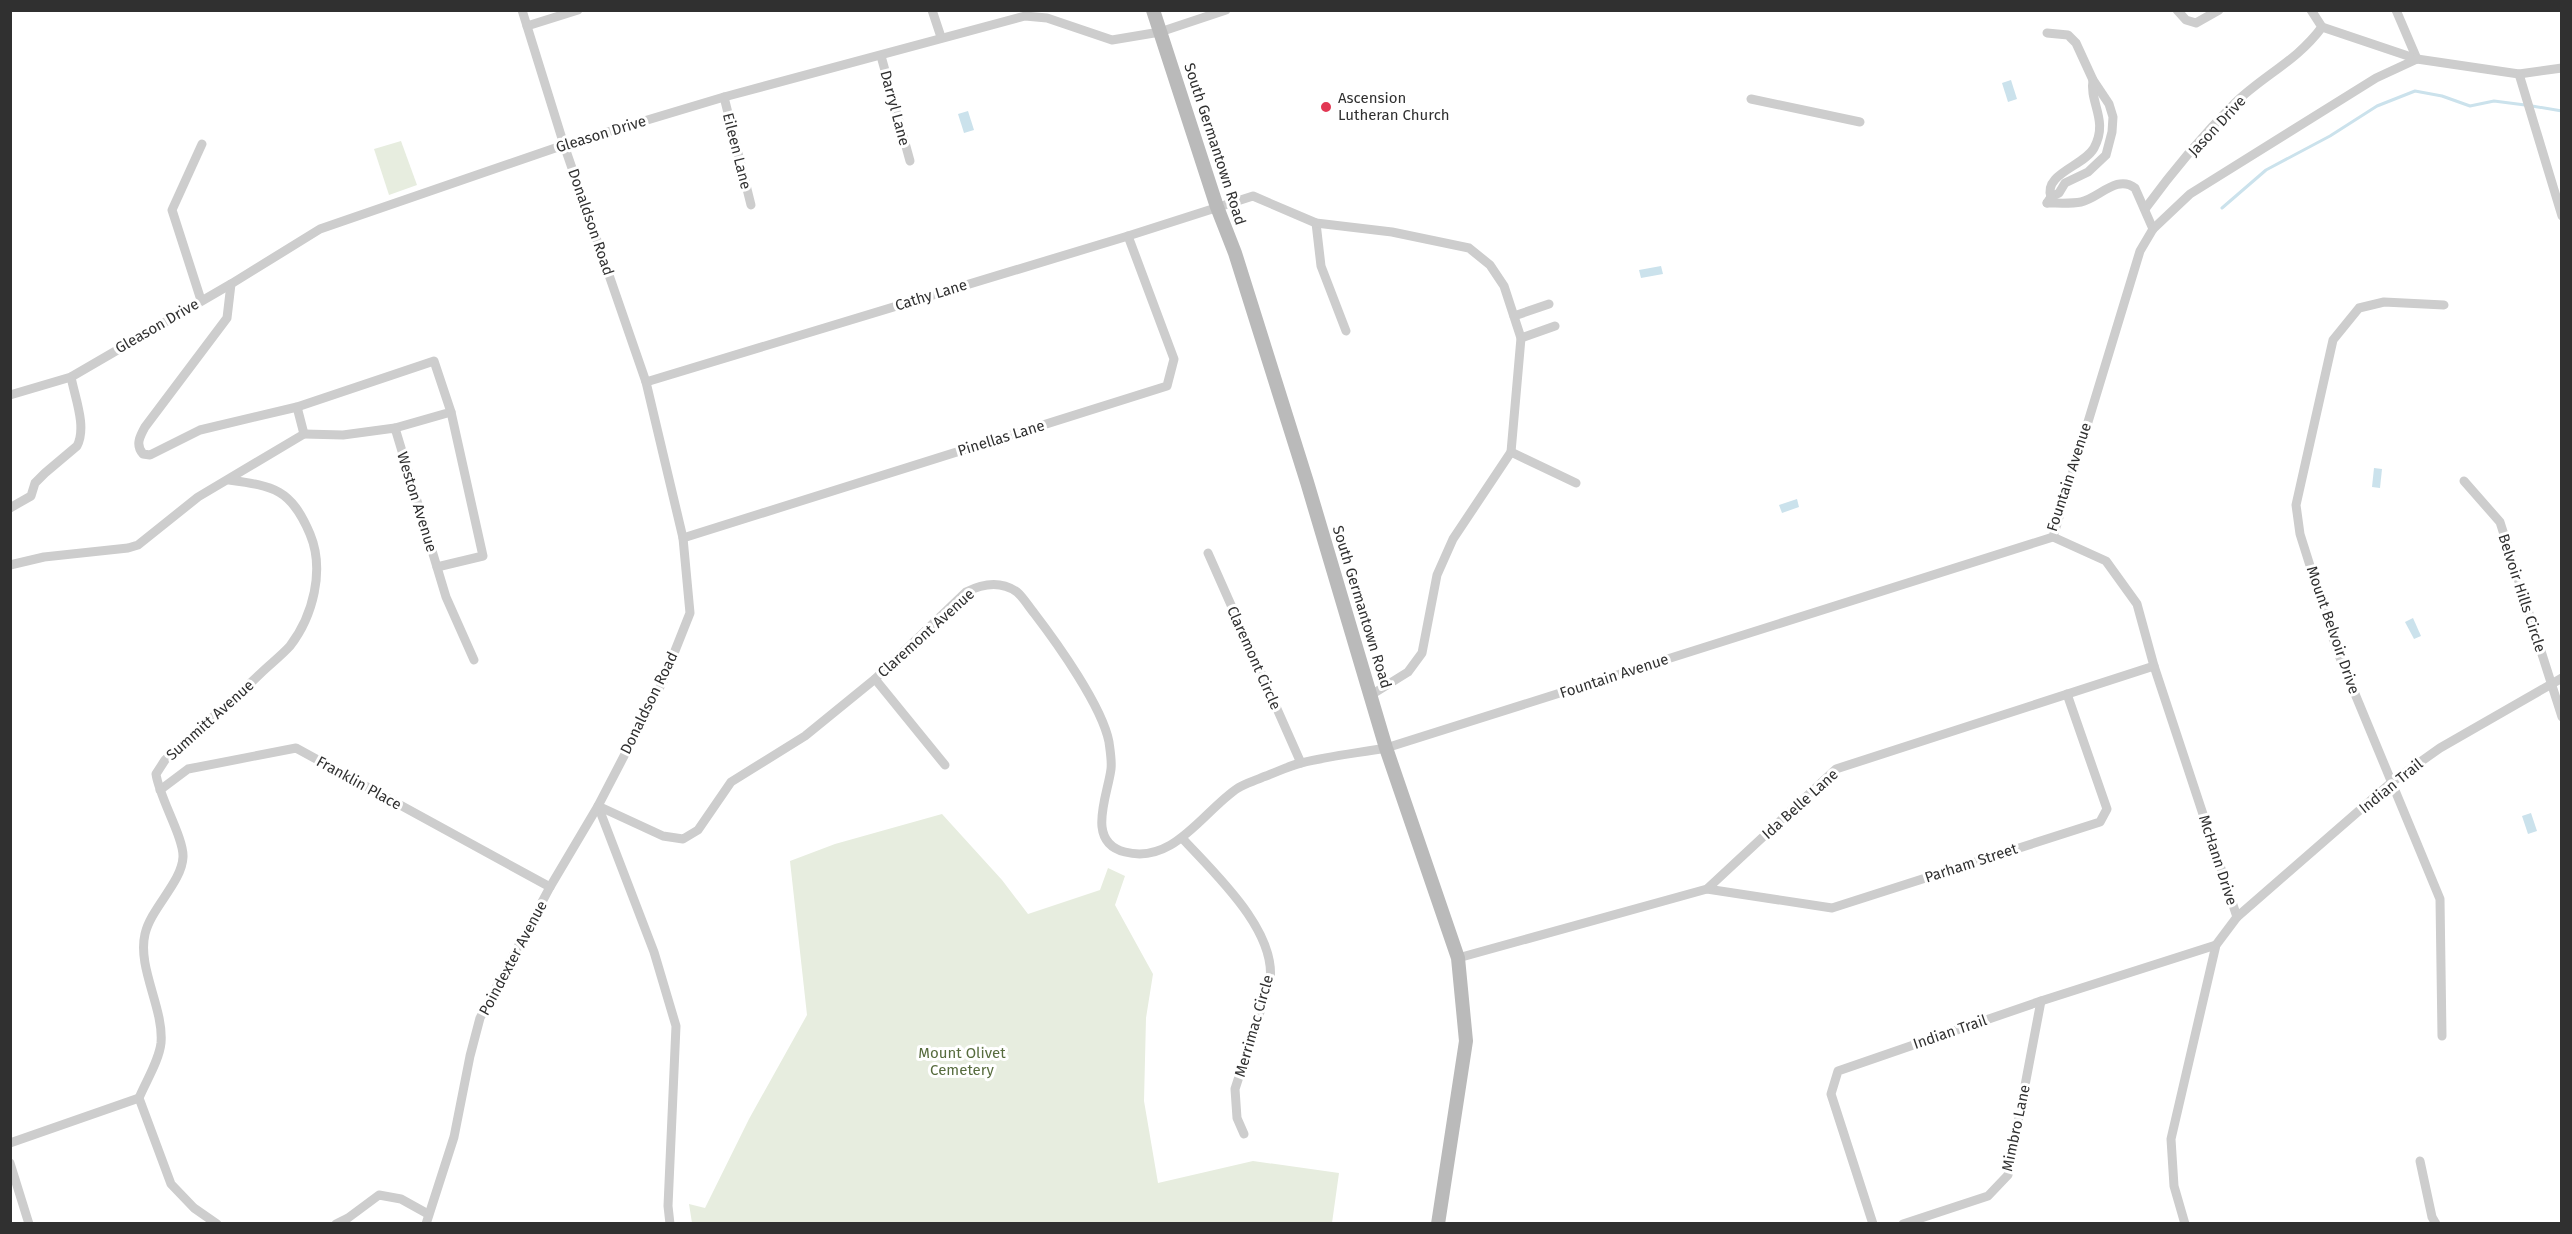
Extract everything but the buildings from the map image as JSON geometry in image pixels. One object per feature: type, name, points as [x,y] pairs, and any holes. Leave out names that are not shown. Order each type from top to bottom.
[{"type":"main road","name":"South Germantown Road","points":[[1153,10],[1216,207],[1235,254],[1386,748],[1458,958],[1466,1041],[1438,1224]]},
{"type":"street","name":"Donaldson Road","points":[[522,10],[564,145],[646,382],[683,538],[690,613],[663,681],[598,806]]},
{"type":"street","points":[[527,26],[578,10]]},
{"type":"street","points":[[932,10],[941,37]]},
{"type":"street","name":"Gleason Drive","points":[[10,395],[71,377],[231,284],[320,229],[564,145],[724,97],[1025,16],[1047,18],[1112,40],[1160,32],[1226,10]]},
{"type":"street","points":[[2177,10],[2186,20],[2196,23],[2219,10]]},
{"type":"street","points":[[2311,10],[2322,27],[2417,59],[2519,74],[2562,68]]},
{"type":"street","points":[[2396,10],[2417,59]]},
{"type":"street","name":"Jason Drive","points":[[2145,209],[2163,184],[2236,102],[2308,47],[2322,27]]},
{"type":"street","points":[[2047,33],[2068,35],[2076,43],[2092,80],[2100,88],[2111,111],[2112,132],[2106,155],[2097,165],[2065,183],[2059,193],[2051,197],[2047,203],[2081,202],[2123,183],[2135,188],[2153,229]]},
{"type":"street","name":"Darryl Lane","points":[[881,56],[910,161]]},
{"type":"street","name":"Fountain Avenue","points":[[1386,748],[2053,537],[2127,290],[2140,251],[2153,229],[2190,194],[2376,78],[2417,59]]},
{"type":"street","points":[[2519,74],[2562,216]]},
{"type":"street","points":[[2051,197],[2049,191],[2052,182],[2080,164],[2094,147],[2099,122],[2098,109],[2091,89],[2092,80]]},
{"type":"street","name":"Eileen Lane","points":[[724,97],[751,205]]},
{"type":"street","points":[[1751,99],[1860,122]]},
{"type":"street","points":[[201,300],[172,210],[202,144]]},
{"type":"street","name":"Cathy Lane","points":[[646,382],[1253,196],[1316,223],[1392,232],[1469,248],[1490,265],[1504,286],[1521,338]]},
{"type":"street","points":[[1316,223],[1321,266],[1346,331]]},
{"type":"street","name":"Pinellas Lane","points":[[683,538],[1167,386],[1174,359],[1128,236]]},
{"type":"street","points":[[231,284],[227,318],[145,427],[138,442],[139,449],[143,454],[150,455],[200,430],[297,407],[434,361],[451,412],[483,556],[437,567]]},
{"type":"street","name":"Mount Belvoir Drive","points":[[2442,1036],[2440,899],[2336,648],[2300,534],[2296,505],[2333,340],[2359,308],[2384,302],[2444,305]]},
{"type":"street","points":[[1514,316],[1549,304]]},
{"type":"street","points":[[1371,695],[1408,672],[1422,653],[1437,575],[1453,539],[1511,452],[1521,338],[1555,326]]},
{"type":"street","points":[[10,508],[32,496],[40,478],[77,446],[80,440],[78,412],[71,377]]},
{"type":"street","points":[[297,407],[304,434]]},
{"type":"street","points":[[10,565],[44,557],[138,545],[198,497],[229,480],[257,459],[304,434],[343,435],[395,428],[451,412]]},
{"type":"street","name":"Weston Avenue","points":[[395,428],[446,597],[474,660]]},
{"type":"street","points":[[1511,452],[1576,483]]},
{"type":"street","name":"Summitt Avenue","points":[[139,1098],[159,1053],[161,1037],[144,951],[145,935],[156,909],[181,866],[183,856],[156,774],[165,760],[289,646],[313,596],[317,578],[315,546],[297,509],[278,490],[229,480]]},
{"type":"street","name":"Belvoir Hills Circle","points":[[2464,481],[2500,522],[2562,717]]},
{"type":"street","name":"McHann Drive","points":[[2053,537],[2106,561],[2137,604],[2154,666],[2237,917],[2216,945],[2171,1139],[2174,1186],[2185,1224]]},
{"type":"street","name":"Claremont Circle","points":[[1208,553],[1301,763]]},
{"type":"street","name":"Claremont Avenue","points":[[598,806],[663,837],[683,838],[698,830],[730,782],[806,736],[875,679],[966,592],[981,584],[999,585],[1017,592],[1058,645],[1094,706],[1108,740],[1112,768],[1101,813],[1102,828],[1109,843],[1122,852],[1135,855],[1168,847],[1182,838],[1239,787],[1301,763],[1386,748]]},
{"type":"street","name":"Ida Belle Lane","points":[[1458,958],[1707,889],[1836,769],[2154,666]]},
{"type":"street","name":"Indian Trail","points":[[2237,917],[2392,782],[2440,748],[2551,682],[2562,678]]},
{"type":"street","points":[[875,679],[945,765]]},
{"type":"street","name":"Parham Street","points":[[1707,889],[1832,908],[2100,822],[2107,809],[2067,694]]},
{"type":"street","name":"Franklin Place","points":[[160,790],[188,769],[296,748],[550,887]]},
{"type":"street","points":[[598,806],[654,952],[676,1026],[668,1206],[670,1224]]},
{"type":"street","name":"Poindexter Avenue","points":[[427,1219],[454,1137],[480,1018],[550,887],[598,806]]},
{"type":"street","name":"Merrimac Circle","points":[[1182,838],[1248,914],[1259,934],[1270,968],[1270,981],[1235,1089],[1237,1118],[1244,1134]]},
{"type":"street","name":"Indian Trail","points":[[1874,1224],[1831,1094],[1838,1071],[2041,1001],[2216,945]]},
{"type":"street","name":"Mimbro Lane","points":[[1903,1224],[1988,1196],[2008,1175],[2041,1001]]},
{"type":"street","points":[[10,1143],[139,1098],[171,1184],[194,1208],[217,1224]]},
{"type":"street","points":[[2420,1161],[2432,1217],[2436,1224]]},
{"type":"street","points":[[10,1163],[29,1224]]},
{"type":"street","points":[[336,1224],[379,1195],[400,1199],[427,1219]]},
{"type":"green space","points":[[401,141],[417,185],[389,195],[374,149]]},
{"type":"green space","name":"Mount Olivet Cemetery","points":[[942,814],[1002,880],[1028,914],[1100,890],[1108,868],[1125,876],[1115,905],[1153,974],[1146,1018],[1144,1101],[1158,1183],[1253,1161],[1339,1173],[1332,1223],[692,1223],[689,1204],[705,1208],[749,1119],[807,1015],[790,861],[835,844]]},
{"type":"water","points":[[2011,80],[2017,99],[2008,102],[2002,83]]},
{"type":"water","points":[[968,111],[974,130],[964,133],[958,114]]},
{"type":"water","points":[[1661,266],[1663,274],[1641,278],[1639,270]]},
{"type":"water","points":[[2374,468],[2382,469],[2380,488],[2372,487]]},
{"type":"water","points":[[1797,499],[1799,507],[1782,513],[1779,505]]},
{"type":"water","points":[[2413,618],[2421,636],[2414,639],[2405,622]]},
{"type":"water","points":[[2531,813],[2537,831],[2528,834],[2522,816]]},
{"type":"waterway","points":[[2222,208],[2266,170],[2330,136],[2377,106],[2415,91],[2442,96],[2470,106],[2494,101],[2525,105]]},
{"type":"waterway","points":[[2532,106],[2562,111]]},
{"type":"place","name":"Ascension Lutheran Church","points":[[1326,107]]}]
